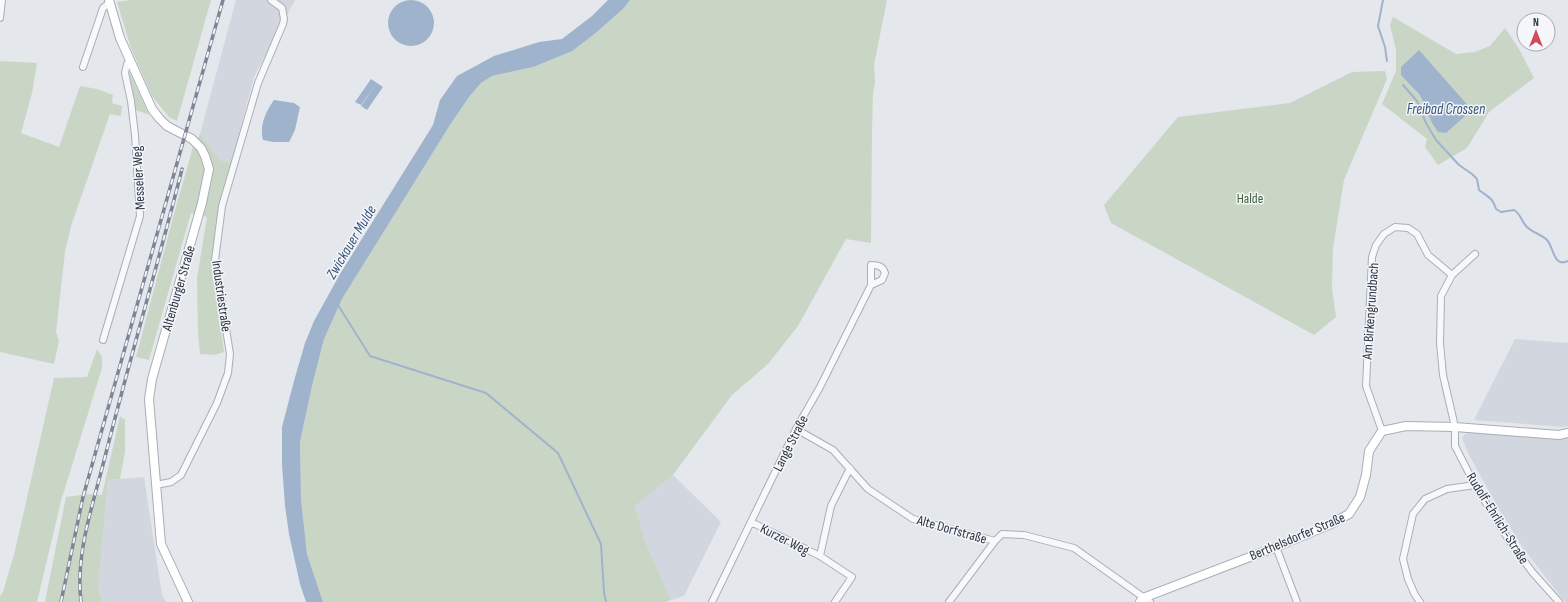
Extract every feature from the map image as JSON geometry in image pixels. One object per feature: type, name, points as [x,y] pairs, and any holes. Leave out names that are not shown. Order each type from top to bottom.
[{"type":"street","points":[[0,18],[2,0]]},
{"type":"street","name":"Industriestraße","points":[[156,485],[171,482],[180,475],[217,403],[228,373],[230,354],[216,260],[222,206],[258,83],[283,24],[284,19],[282,8],[271,0]]},
{"type":"street","name":"Altenburger Straße","points":[[109,1],[114,20],[130,62],[152,109],[167,126],[192,139],[201,148],[209,169],[202,203],[152,379],[149,399],[161,544],[188,602]]},
{"type":"street","name":"Altenburger Straße","points":[[83,67],[102,8],[109,1]]},
{"type":"street","name":"Messeler Weg","points":[[103,340],[140,216],[135,135],[131,101],[125,73],[127,64],[130,62]]},
{"type":"street","name":"Am Birkengrundbach","points":[[1382,431],[1366,386],[1372,257],[1376,245],[1384,234],[1395,227],[1408,228],[1417,234],[1428,255],[1452,275]]},
{"type":"street","points":[[1455,427],[1443,375],[1440,343],[1441,296],[1452,275],[1474,254]]},
{"type":"street","name":"Lange Straße","points":[[712,602],[796,430],[820,387],[871,285]]},
{"type":"street","points":[[1382,431],[1406,426],[1455,427],[1559,435],[1568,433]]},
{"type":"street","name":"Rudolf-Ehrlich-Straße","points":[[1455,427],[1455,446],[1476,485],[1510,542],[1532,573],[1558,602]]},
{"type":"street","name":"Alte Dorfstraße","points":[[796,430],[833,450],[868,489],[913,519],[995,541],[1002,534],[1024,535],[1074,548],[1144,601]]},
{"type":"street","name":"Berthelsdorfer Straße","points":[[1144,601],[1329,525],[1349,514],[1360,497],[1366,475],[1369,451],[1382,431]]},
{"type":"street","points":[[820,556],[831,506],[850,468]]},
{"type":"street","points":[[1420,602],[1408,579],[1403,559],[1413,514],[1425,499],[1447,489],[1476,485]]},
{"type":"street","name":"Kurzer Weg","points":[[751,522],[820,556],[852,577],[835,602]]},
{"type":"street","points":[[949,602],[995,541]]},
{"type":"street","points":[[1276,547],[1297,602]]},
{"type":"shaded area","points":[[236,0],[295,0],[254,77],[231,164],[219,161],[200,134]]},
{"type":"shaded area","points":[[1515,339],[1568,343],[1568,426],[1563,427],[1474,420]]},
{"type":"shaded area","points":[[1471,432],[1555,438],[1568,436],[1568,602],[1561,597],[1523,548],[1497,506],[1468,453],[1462,438],[1464,435]]},
{"type":"shaded area","points":[[673,475],[721,522],[684,596],[671,600],[645,541],[635,506]]},
{"type":"shaded area","points":[[144,477],[162,595],[166,602],[102,602],[98,588],[108,480]]},
{"type":"green space","points":[[130,0],[211,0],[177,121],[169,117],[152,96],[131,48],[117,2]]},
{"type":"green space","points":[[630,0],[887,0],[874,65],[875,84],[873,92],[872,131],[871,243],[846,239],[798,326],[768,364],[732,395],[673,475],[635,506],[645,541],[671,600],[665,602],[323,602],[307,554],[301,499],[300,442],[324,339],[342,299],[450,125],[469,97],[481,83],[492,76],[533,67],[597,32],[624,8]]},
{"type":"green space","points":[[1393,17],[1456,54],[1475,52],[1490,46],[1505,28],[1516,44],[1516,52],[1521,52],[1534,78],[1489,112],[1467,148],[1438,165],[1425,147],[1427,139],[1382,104],[1396,71],[1396,50],[1390,25]]},
{"type":"green space","points":[[0,61],[37,63],[32,93],[21,133],[59,147],[80,86],[97,89],[113,95],[112,103],[122,106],[121,116],[110,114],[71,226],[65,252],[56,332],[59,341],[54,364],[0,352]]},
{"type":"green space","points":[[129,71],[149,115],[136,110]]},
{"type":"green space","name":"Halde","points":[[1385,71],[1387,79],[1344,180],[1333,248],[1332,288],[1336,317],[1314,335],[1111,223],[1104,205],[1178,117],[1290,103],[1352,72]]},
{"type":"green space","points":[[200,134],[219,160],[231,164],[215,246],[214,276],[224,352],[215,355],[200,354],[198,334],[197,278],[207,217],[191,213],[149,360],[136,357],[193,147]]},
{"type":"green space","points":[[97,349],[102,357],[102,368],[61,501],[37,602],[0,602],[0,596],[3,592],[15,551],[54,378],[87,377]]},
{"type":"green space","points":[[120,416],[125,420],[125,452],[120,479],[108,480],[98,588],[102,602],[45,602],[66,497],[89,494],[102,495]]},
{"type":"water","points":[[411,0],[424,4],[430,10],[434,23],[430,36],[424,42],[411,46],[398,42],[392,36],[388,23],[392,10],[398,4]]},
{"type":"water","points":[[608,0],[630,0],[624,8],[597,32],[572,51],[533,67],[492,76],[481,83],[469,97],[450,125],[342,299],[324,339],[300,442],[301,499],[307,554],[323,602],[306,602],[300,584],[289,534],[285,506],[282,464],[282,427],[305,343],[314,321],[340,274],[433,125],[440,100],[457,76],[494,56],[539,42],[562,39],[592,16]]},
{"type":"water","name":"Freibad Crossen","points":[[1419,50],[1472,110],[1446,133],[1438,132],[1432,123],[1420,95],[1401,75],[1401,67]]},
{"type":"water","points":[[371,79],[377,83],[361,105],[355,102]]},
{"type":"water","points":[[377,83],[383,87],[367,110],[361,106]]},
{"type":"water","points":[[274,100],[294,103],[300,107],[295,130],[289,142],[273,142],[263,140],[262,129],[264,119]]},
{"type":"waterway","points":[[1383,0],[1378,26],[1385,47],[1387,61]]},
{"type":"waterway","points":[[1403,85],[1417,101],[1426,123],[1436,140],[1459,165],[1477,179],[1479,190],[1492,200],[1496,209],[1501,212],[1514,210],[1527,227],[1547,240],[1554,256],[1559,262],[1568,261]]},
{"type":"waterway","points":[[338,305],[370,356],[486,393],[558,453],[601,544],[606,602]]},
{"type":"railway","points":[[61,602],[83,497],[223,0]]},
{"type":"railway","points":[[81,602],[80,583],[83,546],[91,508],[182,169]]},
{"type":"water label","name":"Zwickauer Mulde","points":[[351,242]]}]
